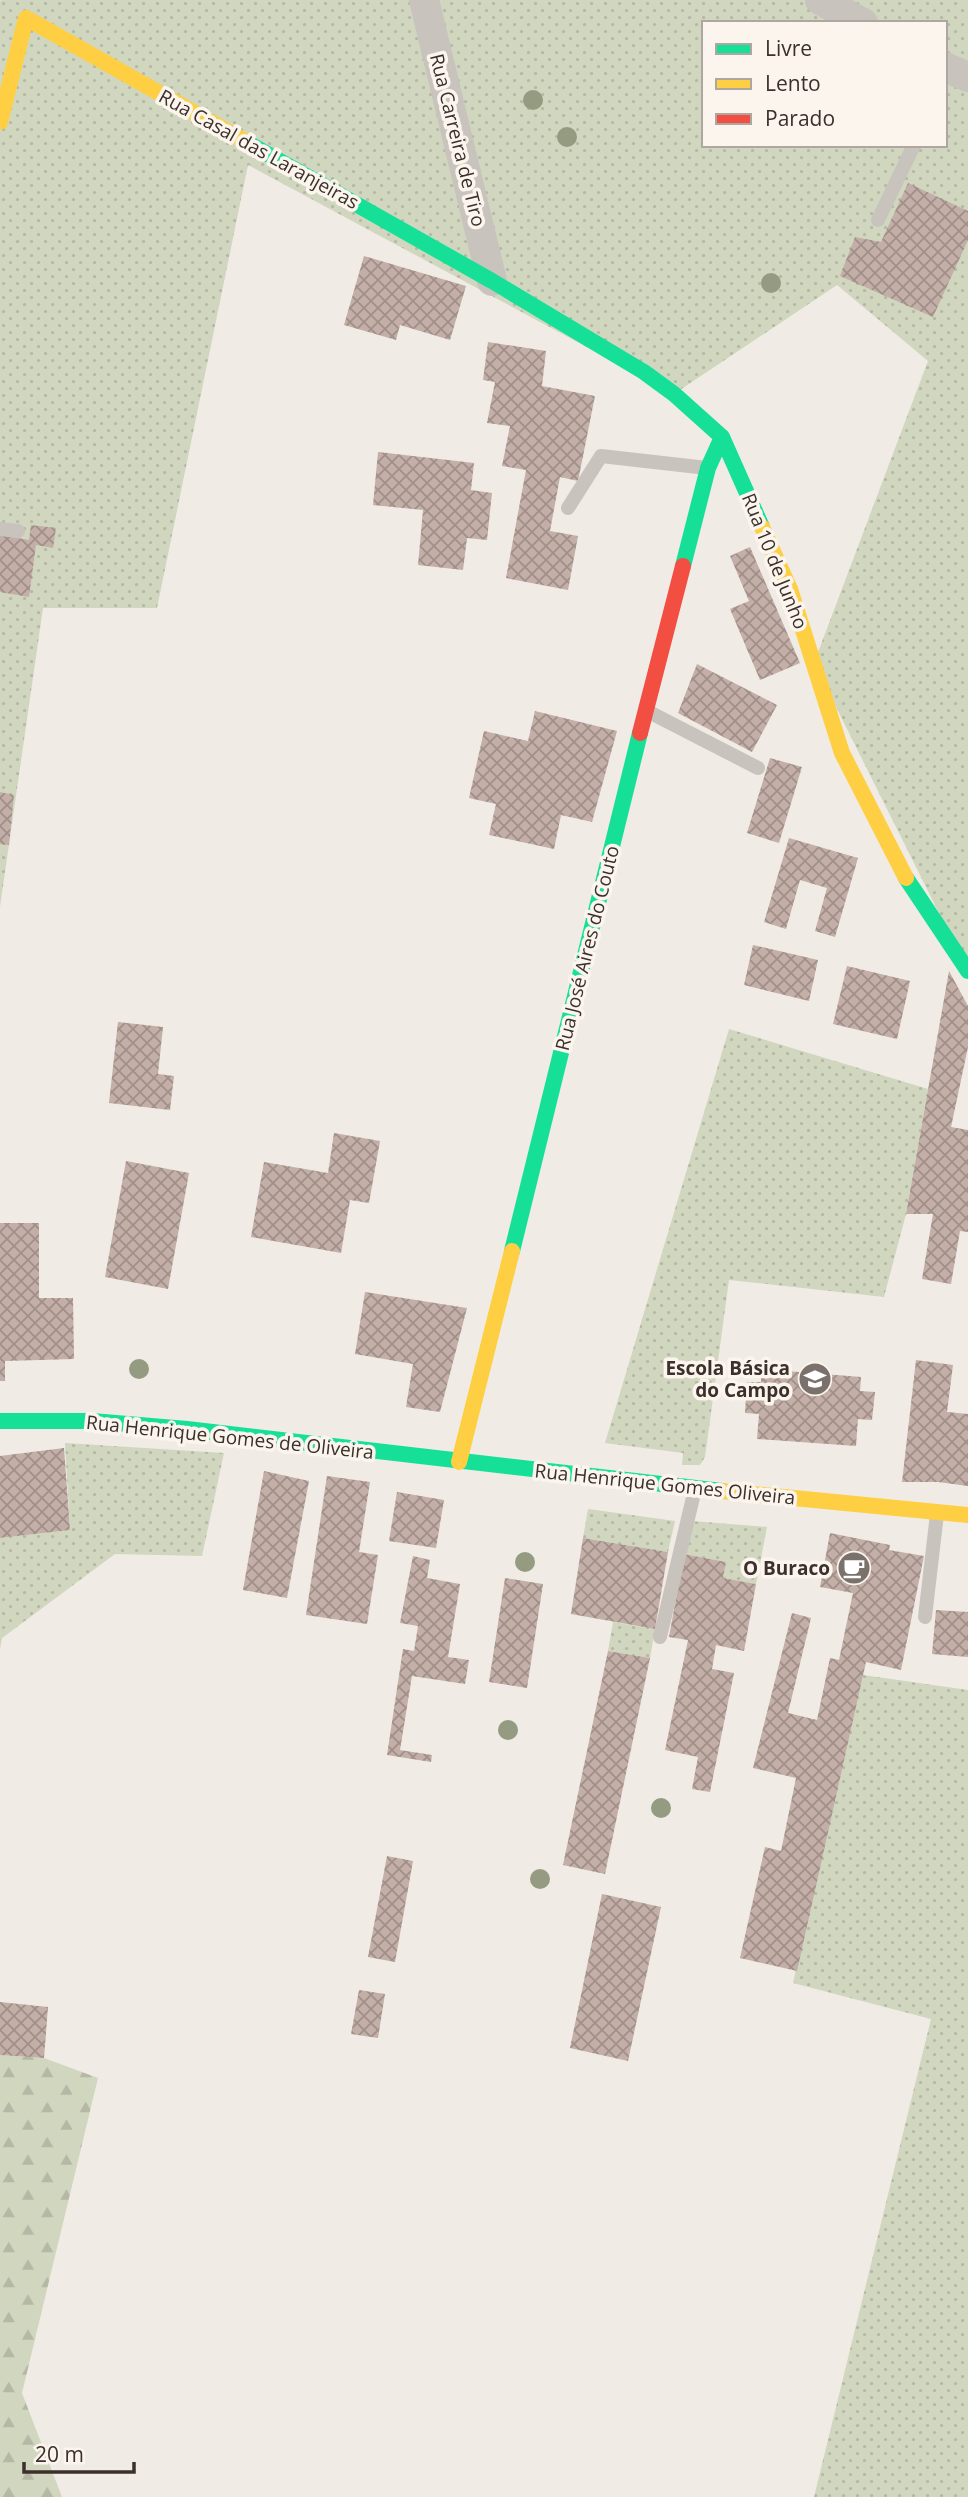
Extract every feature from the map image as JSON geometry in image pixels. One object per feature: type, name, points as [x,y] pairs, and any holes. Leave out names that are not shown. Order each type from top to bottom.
[{"type":"street","name":"Rua Carreira de Tiro","points":[[424,0],[492,281]]},
{"type":"street","name":"Rua Casal das Laranjeiras","points":[[0,122],[26,18],[492,281]]},
{"type":"street","name":"Rua 10 de Junho","points":[[492,281],[644,372],[674,394],[722,437],[790,589],[842,753],[906,878],[968,971]]},
{"type":"street","name":"Rua José Aires do Couto","points":[[459,1461],[708,468],[722,437]]},
{"type":"street","name":"Rua Henrique Gomes de Oliveira","points":[[0,1421],[60,1420],[177,1429],[459,1461]]},
{"type":"street","name":"Rua Henrique Gomes Oliveira","points":[[459,1461],[937,1512]]},
{"type":"street","points":[[937,1512],[968,1515]]},
{"type":"lane","points":[[878,220],[913,147]]},
{"type":"lane","points":[[568,508],[601,456],[708,468]]},
{"type":"lane","points":[[0,529],[18,531]]},
{"type":"lane","points":[[646,711],[758,768]]},
{"type":"lane","points":[[660,1637],[695,1487]]},
{"type":"lane","points":[[925,1617],[937,1512]]},
{"type":"green space","points":[[968,0],[968,971],[814,663],[928,361],[837,285],[674,394],[248,165],[157,608],[43,608],[0,907],[0,1]]},
{"type":"green space","points":[[729,1029],[928,1089],[906,1214],[884,1297],[729,1280],[705,1457],[700,1465],[682,1465],[683,1453],[605,1443]]},
{"type":"green space","points":[[65,1443],[224,1453],[202,1556],[115,1554],[2,1638],[0,1649],[0,1538],[70,1530]]},
{"type":"green space","points":[[588,1509],[675,1521],[668,1552],[583,1538]]},
{"type":"green space","points":[[692,1521],[767,1527],[756,1584],[723,1578],[726,1562],[684,1554]]},
{"type":"green space","points":[[613,1622],[655,1629],[650,1658],[608,1651]]},
{"type":"green space","points":[[863,1675],[968,1690],[968,2497],[814,2497],[931,2019],[793,1983]]},
{"type":"green space","points":[[0,2055],[44,2058],[98,2078],[22,2393],[62,2497],[0,2497]]},
{"type":"building","points":[[908,183],[968,211],[968,240],[933,317],[840,276],[855,237],[881,242]]},
{"type":"building","points":[[364,256],[466,286],[450,340],[400,325],[396,340],[344,325]]},
{"type":"building","points":[[488,342],[546,351],[542,386],[595,396],[578,481],[560,477],[550,531],[578,536],[568,590],[506,578],[526,470],[502,466],[510,426],[487,423],[495,382],[483,380]]},
{"type":"building","points":[[378,452],[474,463],[471,490],[492,493],[487,540],[467,538],[463,570],[418,565],[423,510],[373,505]]},
{"type":"building","points":[[31,525],[56,528],[53,548],[36,545],[29,597],[0,592],[0,535],[29,540]]},
{"type":"building","points":[[750,547],[800,663],[760,680],[730,609],[749,601],[730,556]]},
{"type":"building","points":[[697,664],[777,705],[752,752],[678,713]]},
{"type":"building","points":[[535,711],[617,731],[592,822],[561,815],[554,849],[489,835],[496,804],[469,798],[484,731],[528,741]]},
{"type":"building","points":[[770,758],[802,767],[779,843],[747,833]]},
{"type":"building","points":[[0,792],[14,795],[9,845],[0,844]]},
{"type":"building","points":[[789,838],[858,858],[835,937],[815,931],[827,888],[800,880],[786,929],[764,922]]},
{"type":"building","points":[[753,945],[818,960],[809,1001],[744,985]]},
{"type":"building","points":[[847,966],[910,981],[897,1039],[833,1024]]},
{"type":"building","points":[[949,971],[968,1006],[968,1047],[951,1127],[968,1130],[968,1232],[960,1231],[951,1284],[922,1279],[933,1214],[906,1214]]},
{"type":"building","points":[[118,1022],[163,1027],[158,1074],[174,1076],[170,1110],[109,1103]]},
{"type":"building","points":[[334,1133],[380,1141],[369,1203],[350,1200],[341,1253],[251,1237],[264,1162],[328,1173]]},
{"type":"building","points":[[126,1161],[189,1173],[168,1289],[105,1277]]},
{"type":"building","points":[[0,1223],[39,1223],[39,1298],[73,1298],[74,1359],[5,1361],[5,1381],[0,1381]]},
{"type":"building","points":[[365,1292],[467,1308],[440,1412],[406,1407],[413,1364],[355,1354]]},
{"type":"building","points":[[916,1360],[953,1365],[947,1412],[968,1414],[968,1486],[938,1482],[902,1482]]},
{"type":"building","points":[[762,1369],[861,1377],[860,1391],[875,1392],[872,1420],[858,1419],[856,1446],[757,1439],[759,1414],[745,1413],[747,1382],[761,1382]]},
{"type":"building","points":[[64,1448],[70,1530],[0,1538],[0,1456]]},
{"type":"building","points":[[264,1471],[309,1481],[287,1598],[243,1590]]},
{"type":"building","points":[[327,1476],[370,1482],[359,1552],[378,1555],[367,1624],[306,1615]]},
{"type":"building","points":[[397,1492],[444,1500],[436,1548],[389,1541]]},
{"type":"building","points":[[830,1533],[890,1545],[889,1550],[924,1556],[901,1670],[866,1662],[797,1971],[740,1958],[765,1847],[781,1851],[796,1778],[753,1768],[792,1613],[811,1618],[788,1713],[817,1720],[830,1658],[839,1660],[853,1593],[820,1587]]},
{"type":"building","points":[[583,1538],[668,1552],[655,1629],[571,1614]]},
{"type":"building","points":[[684,1554],[726,1562],[723,1578],[756,1584],[744,1651],[716,1645],[712,1669],[734,1673],[710,1792],[692,1789],[698,1757],[665,1750],[688,1640],[669,1637]]},
{"type":"building","points":[[413,1556],[430,1560],[427,1578],[460,1584],[448,1657],[469,1660],[465,1684],[412,1676],[400,1750],[432,1755],[431,1762],[387,1755],[403,1649],[414,1651],[418,1626],[400,1623]]},
{"type":"building","points":[[505,1578],[543,1584],[527,1688],[489,1682]]},
{"type":"building","points":[[936,1610],[968,1612],[968,1657],[932,1654]]},
{"type":"building","points":[[608,1651],[650,1658],[605,1874],[563,1865]]},
{"type":"building","points":[[387,1856],[413,1861],[395,1962],[368,1957]]},
{"type":"building","points":[[602,1894],[661,1907],[628,2061],[570,2048]]},
{"type":"building","points":[[359,1990],[385,1994],[378,2038],[351,2034]]},
{"type":"building","points":[[0,2002],[48,2007],[44,2058],[0,2055]]},
{"type":"traffic: fast","points":[[248,143],[492,281],[644,372],[674,394],[722,437],[762,527]]},
{"type":"traffic: fast","points":[[683,566],[708,468],[722,437]]},
{"type":"traffic: fast","points":[[512,1251],[640,733]]},
{"type":"traffic: fast","points":[[906,878],[968,971]]},
{"type":"traffic: fast","points":[[0,1421],[92,1421],[187,1429],[722,1491]]},
{"type":"traffic: slow","points":[[0,122],[26,18],[248,143]]},
{"type":"traffic: slow","points":[[762,527],[790,589],[842,753],[906,878]]},
{"type":"traffic: slow","points":[[459,1462],[512,1251]]},
{"type":"traffic: slow","points":[[722,1491],[968,1515]]},
{"type":"traffic: jam","points":[[640,733],[683,566]]},
{"type":"place","name":"Escola Básica do Campo","points":[[815,1379]]},
{"type":"place","name":"O Buraco","points":[[854,1568]]}]
